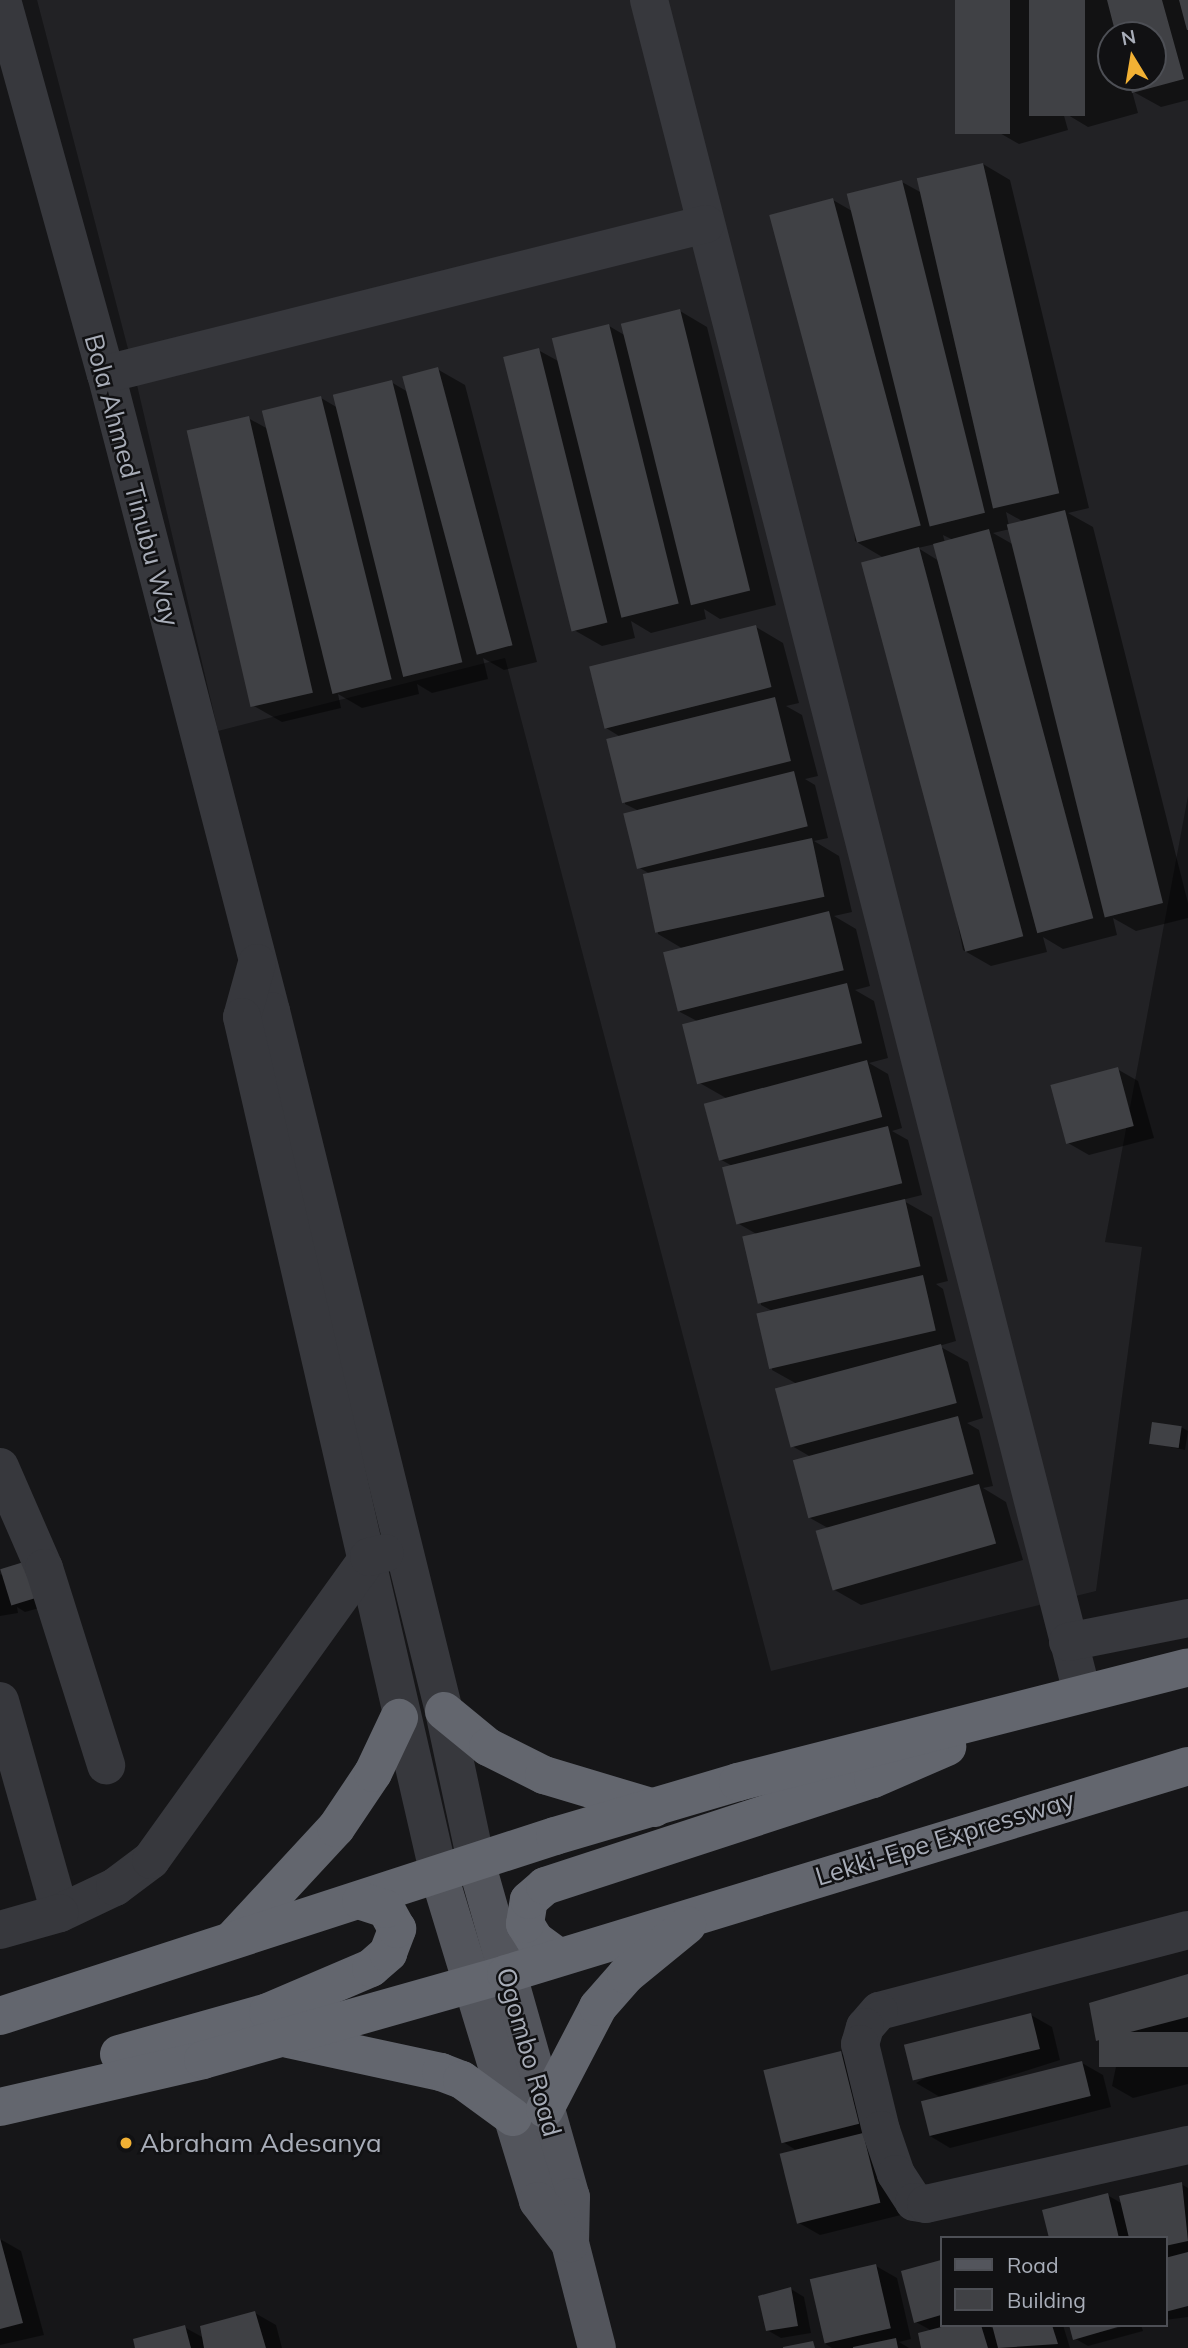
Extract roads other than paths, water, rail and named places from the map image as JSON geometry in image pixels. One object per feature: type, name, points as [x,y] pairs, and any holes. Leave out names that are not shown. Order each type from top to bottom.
[{"type":"highway","points":[[0,2017],[477,1862],[738,1782],[1188,1667]]},
{"type":"highway","points":[[557,1956],[535,1940],[525,1924],[529,1900],[545,1886],[873,1779],[1065,1697]]},
{"type":"highway","points":[[444,1711],[488,1747],[544,1775],[654,1808]]},
{"type":"highway","points":[[228,1944],[278,1896],[336,1828],[373,1773],[399,1718]]},
{"type":"highway","name":"Lekki-Epe Expressway","points":[[5,2101],[279,2037],[489,1978],[1188,1766]]},
{"type":"highway","points":[[5,2101],[268,2012],[342,1984],[388,1953],[397,1929],[387,1909],[361,1901]]},
{"type":"highway","points":[[279,2037],[441,2072],[529,2113],[598,2007],[626,1975],[702,1913]]},
{"type":"main road","name":"Ogombo Road","points":[[477,1862],[489,1978]]},
{"type":"main road","name":"Ogombo Road","points":[[439,1875],[489,1978],[529,2113],[538,2201],[570,2244],[597,2348]]},
{"type":"street","name":"Bola Ahmed Tinubu Way","points":[[2,0],[6,42],[106,374],[258,961],[242,1017],[385,1553]]},
{"type":"street","points":[[649,0],[1068,1642],[1065,1697]]},
{"type":"street","points":[[106,374],[706,224]]},
{"type":"street","points":[[0,1467],[44,1568],[106,1765]]},
{"type":"street","points":[[385,1553],[444,1711],[477,1862]]},
{"type":"street","points":[[385,1553],[399,1718],[439,1875]]},
{"type":"street","points":[[2,1922],[60,1913],[115,1887],[151,1860],[385,1553]]},
{"type":"street","points":[[1068,1642],[1188,1618]]},
{"type":"street","points":[[0,1701],[60,1913]]},
{"type":"street","points":[[1188,1930],[925,1998],[870,2019],[862,2035],[861,2054],[881,2130],[905,2193],[914,2202],[926,2204],[1188,2145]]},
{"type":"place","name":"Abraham Adesanya","points":[[126,2143]]}]
